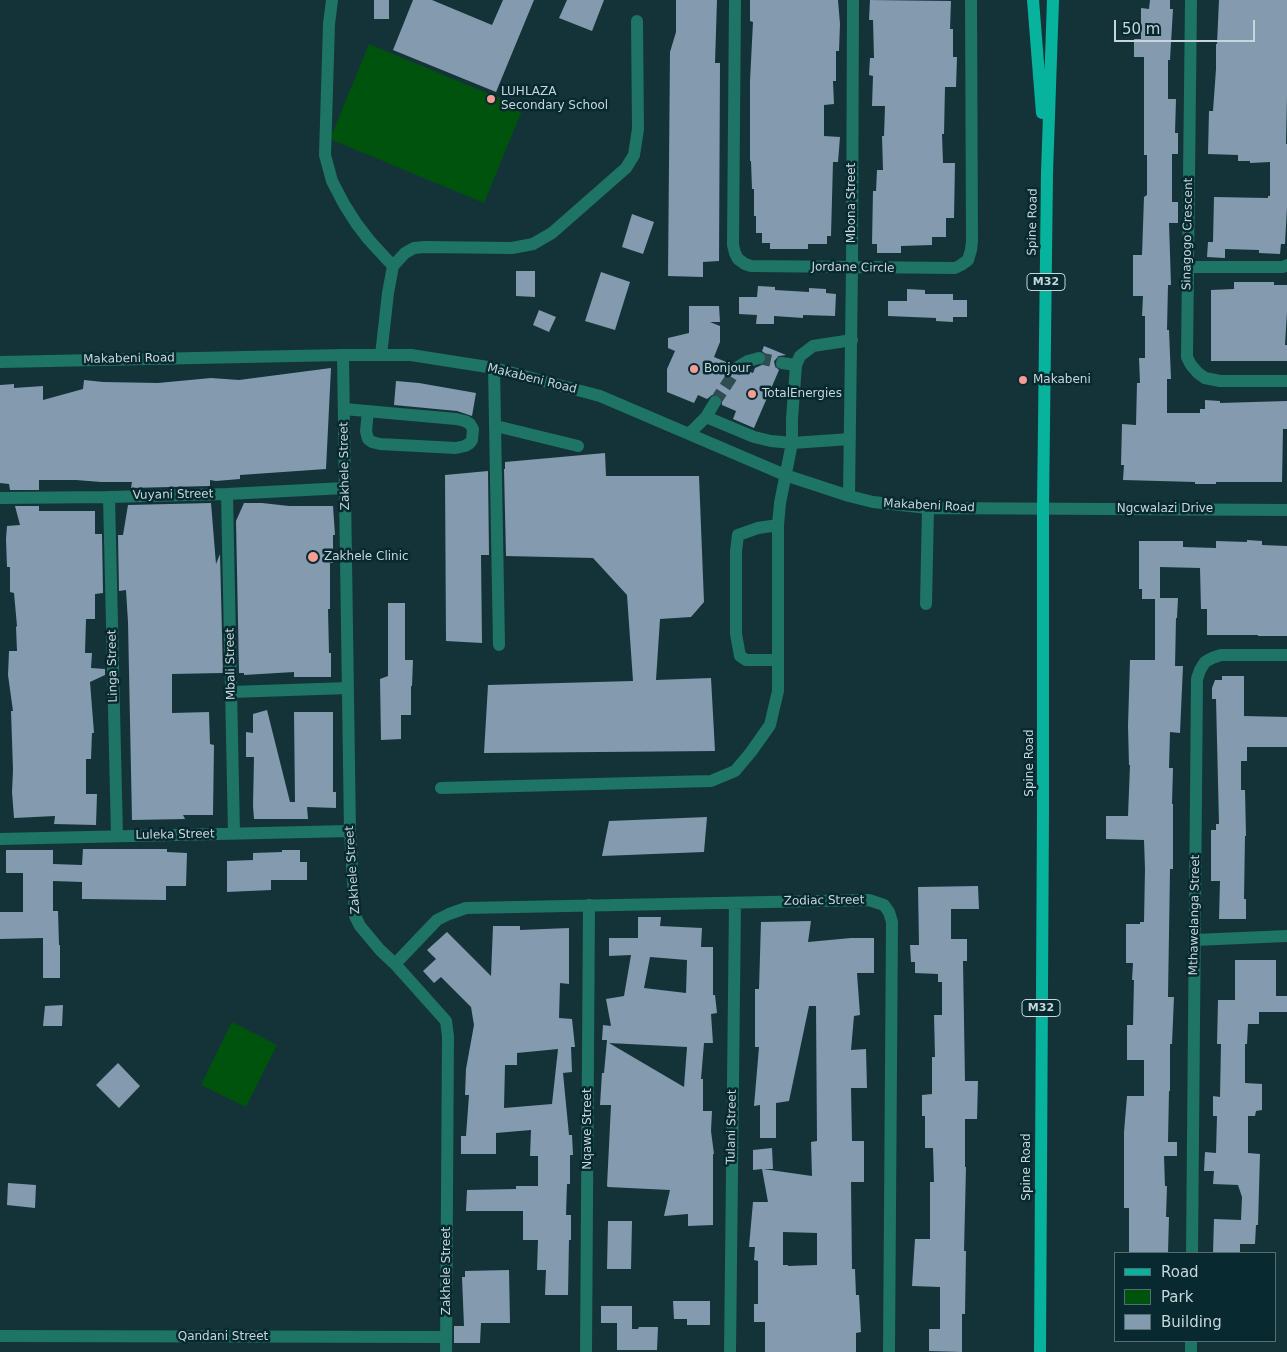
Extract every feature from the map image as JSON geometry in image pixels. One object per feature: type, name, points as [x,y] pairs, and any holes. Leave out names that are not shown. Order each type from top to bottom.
[{"type":"main road","name":"Spine Road","points":[[1033,0],[1047,173]]},
{"type":"main road","name":"Spine Road","points":[[1040,1352],[1043,508],[1047,173],[1053,0]]},
{"type":"street","points":[[332,0],[329,24],[326,154],[332,181],[344,204],[365,235],[393,266]]},
{"type":"street","name":"Jordane Circle","points":[[735,0],[733,245],[735,253],[744,264],[751,266],[852,268],[954,268],[968,260],[972,241],[971,0]]},
{"type":"street","name":"Mbona Street","points":[[849,496],[852,340],[853,0]]},
{"type":"street","name":"Sinagogo Crescent","points":[[1191,0],[1187,357],[1191,365],[1205,378],[1287,382]]},
{"type":"street","points":[[381,355],[393,266],[405,253],[414,248],[512,248],[534,244],[552,233],[626,168],[634,155],[638,130],[637,22]]},
{"type":"street","points":[[1188,267],[1282,267],[1287,265]]},
{"type":"street","points":[[441,788],[711,781],[735,771],[770,725],[778,691],[778,525],[780,503],[792,443],[796,365],[800,356],[813,346],[852,340]]},
{"type":"street","name":"Zakhele Street","points":[[343,355],[350,831],[355,916],[374,944],[395,964],[446,1021],[448,1036],[446,1352]]},
{"type":"street","name":"Makabeni Road","points":[[0,362],[411,355],[494,368],[600,396],[785,475],[873,502],[928,508],[1043,508]]},
{"type":"street","points":[[738,367],[748,361],[759,358]]},
{"type":"street","points":[[782,363],[796,365]]},
{"type":"street","points":[[494,368],[499,645]]},
{"type":"street","points":[[689,434],[706,417],[715,402]]},
{"type":"street","points":[[344,409],[368,411],[465,421],[473,429],[472,440],[470,444],[456,448],[372,442],[368,439],[366,431],[368,411]]},
{"type":"street","points":[[706,417],[754,437],[792,443],[850,439]]},
{"type":"street","points":[[496,426],[578,446]]},
{"type":"street","name":"Vuyani Street","points":[[0,498],[227,494],[345,488]]},
{"type":"street","name":"Mbali Street","points":[[227,494],[234,833]]},
{"type":"street","name":"Linga Street","points":[[109,497],[117,836]]},
{"type":"street","points":[[926,604],[928,508]]},
{"type":"street","name":"Ngcwalazi Drive","points":[[1043,508],[1287,510]]},
{"type":"street","points":[[778,525],[758,528],[738,535],[736,552],[736,634],[740,656],[746,660],[778,660]]},
{"type":"street","name":"Mthawelanga Street","points":[[1192,1252],[1198,679],[1200,670],[1205,662],[1221,654],[1287,655]]},
{"type":"street","points":[[231,692],[348,688]]},
{"type":"street","name":"Luleka Street","points":[[0,839],[350,831]]},
{"type":"street","name":"Zodiac Street","points":[[395,964],[437,920],[466,908],[869,900],[884,905],[889,912],[892,922],[889,1352]]},
{"type":"street","name":"Tulani Street","points":[[730,1352],[735,903]]},
{"type":"street","name":"Nqawe Street","points":[[586,1352],[590,906]]},
{"type":"street","points":[[1195,940],[1287,936]]},
{"type":"street","name":"Qandani Street","points":[[0,1336],[446,1337]]},
{"type":"green space","points":[[369,44],[523,108],[484,203],[330,139]]},
{"type":"green space","points":[[232,1022],[277,1045],[246,1107],[201,1085]]},
{"type":"building","points":[[374,0],[389,0],[389,19],[374,19]]},
{"type":"building","points":[[413,0],[432,0],[492,25],[503,0],[534,0],[496,92],[393,50]]},
{"type":"building","points":[[567,0],[604,0],[592,31],[559,18]]},
{"type":"building","points":[[676,0],[717,0],[715,63],[720,63],[719,261],[703,262],[703,277],[668,276],[670,52],[676,32]]},
{"type":"building","points":[[750,0],[838,0],[840,24],[839,51],[836,51],[836,81],[833,81],[834,104],[824,105],[824,136],[840,137],[838,162],[833,162],[831,236],[827,236],[827,244],[808,244],[808,249],[770,249],[770,243],[762,243],[762,233],[756,233],[754,189],[752,189],[750,161],[750,81],[753,22],[750,21]]},
{"type":"building","points":[[870,0],[951,1],[950,29],[953,29],[953,57],[957,57],[956,87],[945,87],[944,134],[942,134],[943,163],[955,163],[954,218],[946,218],[946,237],[932,237],[932,245],[901,246],[901,253],[877,253],[877,244],[872,244],[873,191],[876,191],[877,170],[883,170],[882,136],[884,136],[885,106],[872,106],[873,76],[869,75],[870,58],[874,58],[873,20],[869,20]]},
{"type":"building","points":[[1150,0],[1170,0],[1170,9],[1173,9],[1170,60],[1168,60],[1168,99],[1176,99],[1175,133],[1178,133],[1178,154],[1172,154],[1172,202],[1178,202],[1178,223],[1169,223],[1171,285],[1168,285],[1167,330],[1169,330],[1171,379],[1167,379],[1167,413],[1200,413],[1200,409],[1205,409],[1205,400],[1220,401],[1220,403],[1287,401],[1287,429],[1283,429],[1282,482],[1216,482],[1216,484],[1195,484],[1195,482],[1123,480],[1124,465],[1121,465],[1122,424],[1136,425],[1137,383],[1140,383],[1139,358],[1145,358],[1145,316],[1142,316],[1143,296],[1133,296],[1133,255],[1142,255],[1144,197],[1147,195],[1147,155],[1144,155],[1144,57],[1134,57],[1134,39],[1141,39],[1141,8],[1149,9]]},
{"type":"building","points":[[1219,0],[1287,0],[1287,207],[1285,244],[1281,244],[1280,254],[1259,253],[1259,250],[1225,249],[1225,258],[1207,257],[1208,242],[1213,242],[1214,197],[1268,198],[1270,196],[1270,162],[1250,163],[1250,161],[1238,161],[1238,155],[1208,154],[1209,111],[1213,111]]},
{"type":"building","points":[[632,214],[654,222],[643,254],[622,247]]},
{"type":"building","points":[[516,271],[535,271],[535,297],[516,296]]},
{"type":"building","points":[[601,272],[630,282],[615,330],[585,321]]},
{"type":"building","points":[[1234,282],[1274,282],[1274,285],[1287,285],[1285,345],[1287,345],[1287,361],[1211,361],[1211,290],[1234,289]]},
{"type":"building","points":[[758,286],[775,287],[775,290],[809,292],[809,288],[826,289],[826,293],[836,294],[835,316],[803,315],[803,318],[774,316],[774,324],[756,324],[757,315],[739,314],[739,297],[757,297]]},
{"type":"building","points":[[907,289],[925,290],[925,294],[953,294],[953,300],[967,300],[967,317],[953,317],[953,322],[936,321],[936,318],[888,316],[888,301],[907,301]]},
{"type":"building","points":[[689,306],[719,306],[720,322],[710,322],[720,326],[720,342],[714,357],[731,364],[731,371],[735,374],[739,375],[747,371],[753,373],[755,368],[764,364],[767,360],[767,355],[762,351],[764,346],[786,355],[779,356],[774,361],[775,366],[779,370],[754,428],[733,419],[736,411],[722,405],[722,399],[719,395],[712,395],[707,399],[698,395],[694,403],[667,392],[667,369],[675,351],[668,348],[668,338],[689,333]]},
{"type":"building","points":[[539,310],[556,317],[549,332],[533,325]]},
{"type":"building","points":[[331,368],[326,469],[240,475],[240,479],[210,480],[210,486],[131,488],[132,482],[39,480],[39,490],[10,490],[9,484],[0,483],[0,385],[14,384],[14,388],[43,386],[43,400],[83,389],[84,380],[158,383],[211,378],[239,380]]},
{"type":"building","points":[[396,381],[476,393],[472,416],[457,411],[394,405]]},
{"type":"building","points":[[605,453],[606,476],[699,476],[704,602],[691,617],[660,619],[656,680],[711,678],[715,751],[484,753],[488,685],[633,681],[627,595],[593,558],[506,556],[505,462]]},
{"type":"building","points":[[488,471],[489,555],[481,555],[482,643],[446,641],[445,475]]},
{"type":"building","points":[[211,503],[216,564],[220,554],[223,673],[172,674],[172,713],[209,712],[210,744],[214,745],[213,815],[183,815],[185,819],[132,820],[128,622],[126,590],[119,591],[118,535],[123,535],[128,505]]},
{"type":"building","points":[[244,503],[333,506],[335,535],[333,535],[333,563],[330,563],[330,609],[328,609],[331,677],[294,677],[294,672],[244,675],[244,673],[239,673],[236,521]]},
{"type":"building","points":[[15,506],[39,506],[39,511],[95,511],[95,534],[102,534],[103,593],[95,594],[95,619],[86,619],[85,653],[92,653],[91,668],[105,669],[105,675],[90,682],[94,733],[92,733],[91,759],[86,759],[86,794],[97,794],[96,825],[54,824],[55,816],[14,818],[11,711],[13,711],[8,675],[9,651],[17,651],[17,626],[14,593],[10,592],[10,567],[7,567],[6,539],[7,526],[20,525]]},
{"type":"building","points":[[1247,540],[1262,541],[1262,545],[1287,546],[1287,636],[1207,635],[1207,609],[1201,609],[1200,568],[1160,567],[1160,598],[1178,598],[1175,666],[1183,666],[1180,733],[1170,732],[1169,768],[1173,768],[1173,869],[1170,869],[1168,997],[1174,997],[1172,1044],[1170,1044],[1168,1142],[1177,1142],[1177,1156],[1164,1156],[1165,1186],[1167,1186],[1166,1217],[1169,1217],[1168,1252],[1129,1252],[1129,1208],[1124,1208],[1124,1132],[1127,1096],[1144,1096],[1144,1060],[1127,1060],[1127,1025],[1133,1025],[1134,980],[1132,980],[1133,963],[1126,963],[1126,924],[1140,924],[1140,922],[1144,922],[1144,840],[1106,839],[1106,816],[1128,816],[1130,660],[1155,660],[1155,599],[1142,599],[1142,589],[1139,589],[1139,541],[1183,541],[1183,547],[1216,548],[1216,541],[1247,542]]},
{"type":"building","points":[[388,603],[405,603],[405,660],[413,660],[411,715],[401,715],[401,739],[381,740],[380,679],[388,676]]},
{"type":"building","points":[[1222,676],[1244,676],[1244,716],[1287,717],[1287,747],[1247,747],[1247,761],[1241,761],[1241,790],[1245,790],[1244,899],[1246,899],[1246,919],[1219,919],[1220,881],[1211,881],[1211,830],[1216,830],[1216,824],[1219,824],[1216,699],[1212,699],[1212,688],[1215,680],[1222,680]]},
{"type":"building","points":[[267,710],[290,802],[295,802],[294,712],[333,712],[333,792],[336,792],[336,808],[307,807],[308,819],[254,819],[254,757],[246,757],[246,732],[253,733],[253,714]]},
{"type":"building","points":[[707,817],[704,852],[602,856],[609,821]]},
{"type":"building","points":[[83,849],[167,849],[167,852],[187,853],[186,886],[166,886],[166,900],[82,899],[82,882],[53,881],[53,911],[58,911],[60,978],[43,978],[43,938],[0,939],[0,912],[23,912],[23,873],[6,873],[6,850],[53,850],[53,864],[82,865]]},
{"type":"building","points":[[282,850],[300,850],[300,862],[307,862],[307,880],[271,880],[271,890],[227,892],[227,861],[253,860],[253,853],[282,852]]},
{"type":"building","points":[[978,886],[979,909],[951,909],[951,939],[967,939],[967,961],[963,961],[965,1081],[978,1081],[977,1119],[965,1119],[964,1251],[966,1251],[965,1314],[962,1314],[962,1352],[929,1351],[929,1329],[940,1329],[940,1287],[912,1286],[915,1239],[930,1239],[930,1182],[934,1182],[933,1148],[925,1148],[925,1116],[922,1116],[922,1095],[932,1094],[932,1057],[935,1057],[934,1015],[942,1015],[942,982],[938,982],[938,974],[915,973],[915,962],[911,962],[910,945],[919,945],[918,887]]},
{"type":"building","points":[[638,917],[661,917],[660,926],[702,928],[701,947],[713,947],[713,995],[715,995],[717,1013],[711,1014],[713,1043],[704,1043],[701,1079],[703,1079],[703,1111],[712,1111],[711,1131],[714,1154],[713,1225],[688,1226],[688,1214],[664,1216],[670,1190],[607,1186],[611,1105],[600,1105],[607,1040],[602,1040],[603,1025],[611,1026],[606,999],[624,996],[631,955],[609,956],[609,938],[638,938]],"holes":[[[650,957],[687,960],[686,993],[644,988]],[[609,1043],[687,1047],[684,1087]]]},
{"type":"building","points":[[811,921],[808,942],[874,938],[874,973],[857,973],[860,1015],[854,1016],[851,1050],[866,1049],[867,1088],[851,1088],[852,1141],[864,1141],[864,1182],[851,1182],[852,1269],[855,1269],[856,1295],[859,1295],[861,1332],[856,1333],[856,1352],[765,1352],[765,1322],[754,1322],[754,1304],[758,1304],[758,1261],[754,1260],[755,1247],[749,1247],[753,1202],[768,1202],[762,1169],[753,1170],[753,1150],[772,1148],[773,1169],[763,1169],[812,1176],[811,1142],[817,1141],[816,1006],[809,1006],[789,1101],[776,1103],[776,1138],[760,1138],[760,1105],[754,1106],[759,1047],[755,1047],[755,989],[759,989],[761,922]],"holes":[[[783,1232],[817,1233],[817,1265],[783,1265]]]},
{"type":"building","points":[[493,926],[520,926],[520,930],[569,928],[569,984],[560,983],[559,1018],[572,1019],[575,1047],[571,1047],[572,1072],[563,1073],[569,1135],[572,1135],[573,1155],[570,1155],[570,1184],[567,1184],[566,1215],[571,1215],[568,1295],[545,1295],[546,1270],[537,1270],[538,1240],[523,1240],[523,1211],[466,1211],[467,1190],[516,1189],[516,1186],[538,1186],[538,1156],[530,1156],[531,1130],[496,1133],[496,1154],[461,1154],[461,1136],[466,1136],[469,1095],[465,1095],[466,1069],[474,1025],[471,1007],[441,977],[434,983],[423,971],[436,959],[427,950],[447,932],[491,976]],"holes":[[[558,1049],[552,1104],[504,1108],[505,1065],[517,1065],[517,1053]]]},
{"type":"building","points":[[1235,960],[1276,960],[1276,996],[1287,996],[1287,1012],[1259,1012],[1259,1024],[1248,1024],[1247,1044],[1245,1044],[1245,1083],[1262,1084],[1262,1110],[1256,1111],[1255,1116],[1248,1116],[1248,1153],[1260,1154],[1258,1225],[1256,1225],[1255,1244],[1240,1244],[1240,1252],[1213,1252],[1214,1219],[1241,1220],[1242,1197],[1238,1185],[1213,1184],[1214,1171],[1204,1171],[1205,1152],[1216,1153],[1217,1116],[1213,1116],[1213,1096],[1220,1097],[1221,1044],[1217,1044],[1218,1000],[1235,1000]]},
{"type":"building","points":[[63,1005],[62,1026],[43,1026],[45,1006]]},
{"type":"building","points":[[118,1063],[140,1086],[119,1108],[96,1085]]},
{"type":"building","points":[[8,1183],[36,1185],[35,1208],[7,1205]]},
{"type":"building","points":[[608,1221],[632,1221],[631,1269],[607,1269]]},
{"type":"building","points":[[509,1270],[510,1323],[481,1323],[480,1343],[454,1343],[454,1326],[464,1326],[462,1277],[465,1277],[465,1271]]},
{"type":"building","points":[[673,1301],[710,1301],[710,1325],[687,1325],[687,1319],[674,1319]]},
{"type":"building","points":[[601,1306],[632,1306],[632,1329],[658,1327],[657,1350],[617,1350],[617,1323],[601,1323]]},
{"type":"tunnel","points":[[759,358],[782,363]]},
{"type":"tunnel","points":[[715,402],[738,367]]},
{"type":"place","name":"LUHLAZA Secondary School","points":[[491,99]]},
{"type":"place","name":"Bonjour","points":[[694,369]]},
{"type":"place","name":"Makabeni","points":[[1023,380]]},
{"type":"place","name":"TotalEnergies","points":[[752,394]]},
{"type":"place","name":"Zakhele Clinic","points":[[313,557]]}]
